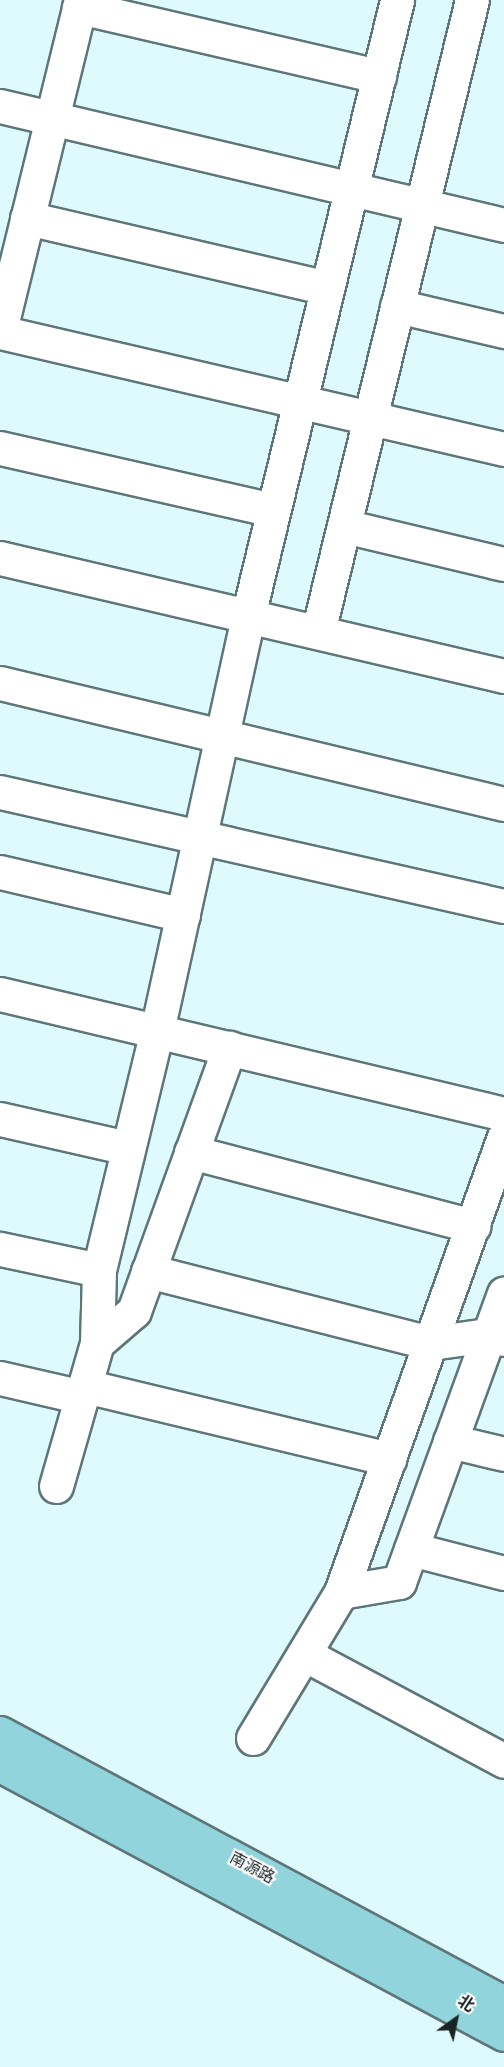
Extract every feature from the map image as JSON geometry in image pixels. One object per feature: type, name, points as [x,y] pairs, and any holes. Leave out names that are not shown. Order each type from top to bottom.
[{"type":"main road","name":"南源路","points":[[0,1733],[504,2002]]},
{"type":"main road","name":"南源路","points":[[0,1765],[504,2034]]},
{"type":"street","points":[[56,1486],[97,1343],[99,1270],[157,1031],[248,616],[398,0]]},
{"type":"street","points":[[318,632],[472,0]]},
{"type":"street","points":[[379,76],[80,3],[0,331],[504,449]]},
{"type":"street","points":[[0,106],[504,225]]},
{"type":"street","points":[[27,219],[327,288]]},
{"type":"street","points":[[397,306],[504,331]]},
{"type":"street","points":[[0,448],[273,510]]},
{"type":"street","points":[[344,526],[504,564]]},
{"type":"street","points":[[0,558],[504,676]]},
{"type":"street","points":[[0,683],[504,804]]},
{"type":"street","points":[[0,792],[199,840],[504,906]]},
{"type":"street","points":[[0,872],[183,915]]},
{"type":"street","points":[[0,994],[504,1114]]},
{"type":"street","points":[[97,1343],[134,1311],[229,1048]]},
{"type":"street","points":[[0,1119],[128,1148]]},
{"type":"street","points":[[253,1738],[341,1592],[504,1138]]},
{"type":"street","points":[[191,1152],[473,1226]]},
{"type":"street","points":[[0,1249],[99,1270]]},
{"type":"street","points":[[148,1271],[431,1343],[496,1337]]},
{"type":"street","points":[[341,1592],[399,1582],[450,1441],[496,1337],[504,1293]]},
{"type":"street","points":[[0,1378],[83,1391],[389,1459]]},
{"type":"street","points":[[450,1441],[504,1454]]},
{"type":"street","points":[[411,1549],[504,1573]]},
{"type":"street","points":[[304,1654],[504,1761]]}]
